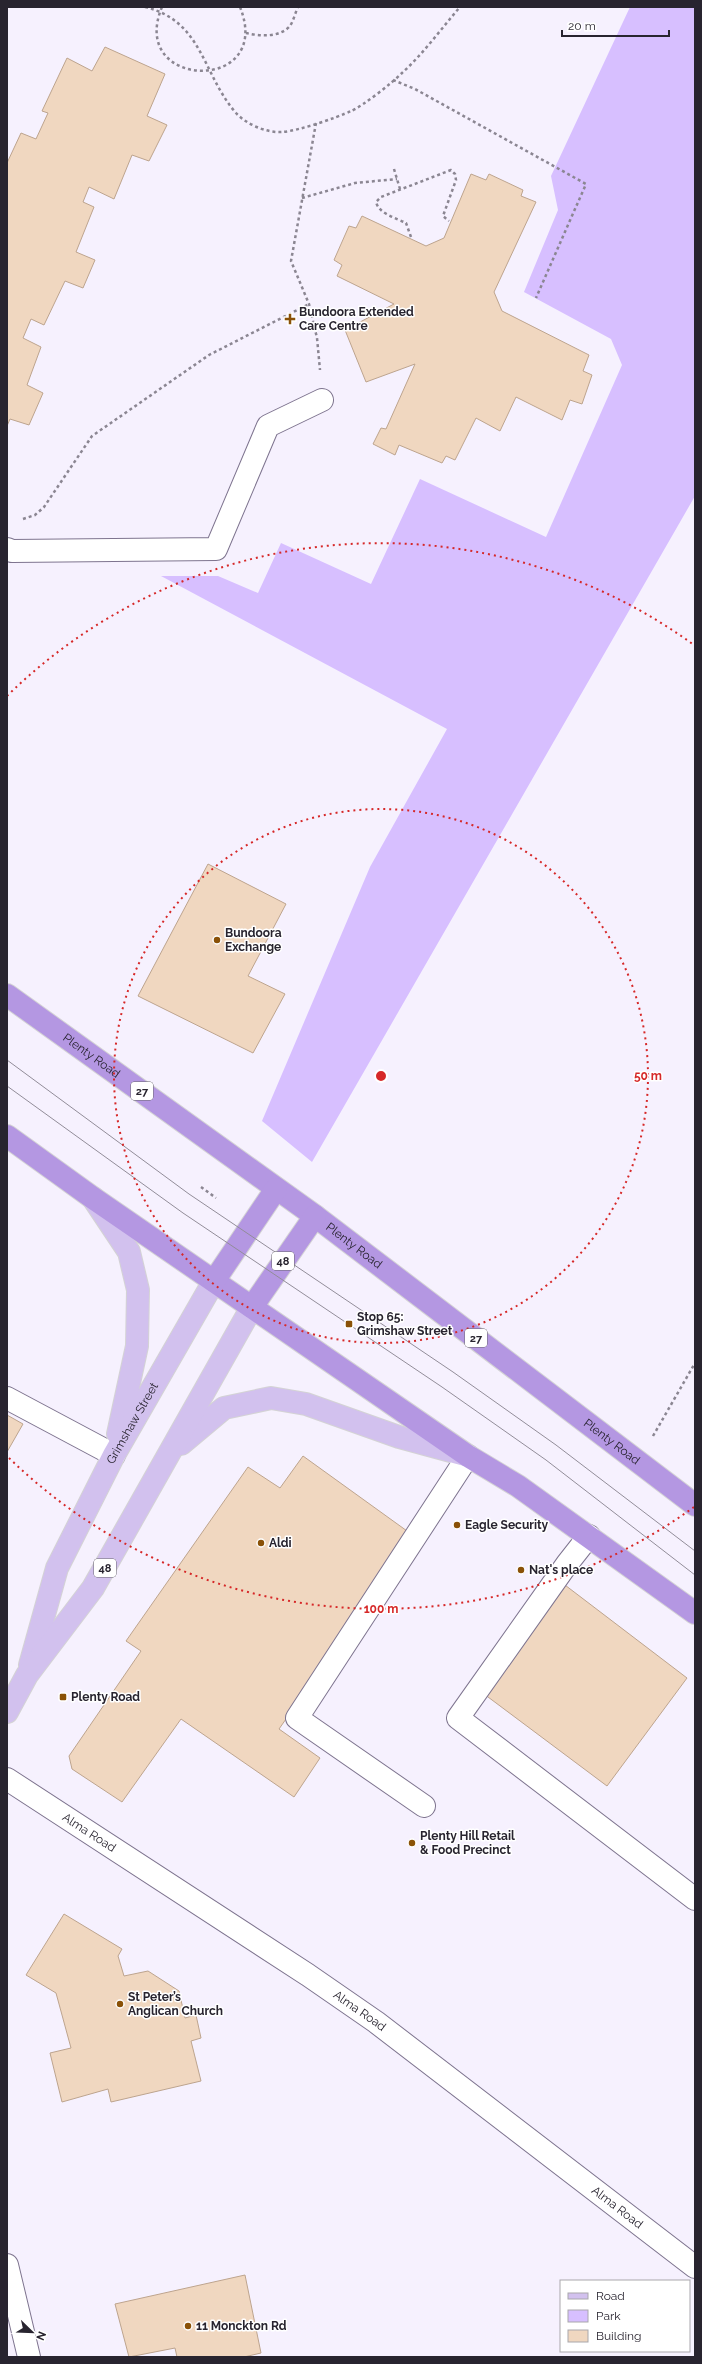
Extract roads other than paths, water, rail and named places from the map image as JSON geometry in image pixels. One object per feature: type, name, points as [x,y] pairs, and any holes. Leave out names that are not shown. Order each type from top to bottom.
[{"type":"highway","name":"Plenty Road","points":[[7,995],[315,1216],[695,1505]]},
{"type":"highway","points":[[7,1136],[93,1198],[468,1456],[518,1486],[695,1613]]},
{"type":"highway","name":"Grimshaw Street","points":[[214,1281],[276,1189]]},
{"type":"highway","name":"Grimshaw Street","points":[[252,1307],[315,1216]]},
{"type":"main road","points":[[93,1198],[130,1252],[138,1290],[136,1346],[114,1454]]},
{"type":"main road","name":"Grimshaw Street","points":[[7,1712],[18,1684],[57,1568],[114,1454],[214,1281]]},
{"type":"main road","name":"Grimshaw Street","points":[[18,1684],[94,1588],[252,1307]]},
{"type":"main road","points":[[171,1452],[224,1408],[271,1398],[306,1404],[399,1437],[468,1456]]},
{"type":"street","points":[[7,550],[216,548],[268,426],[322,400]]},
{"type":"street","points":[[7,1398],[114,1454]]},
{"type":"street","points":[[424,1806],[297,1718],[468,1456]]},
{"type":"street","points":[[589,1536],[567,1564],[458,1718],[695,1899]]},
{"type":"street","name":"Alma Road","points":[[7,1779],[308,1975],[376,2022],[695,2267]]},
{"type":"street","points":[[7,2265],[29,2357]]},
{"type":"tram line","points":[[7,1060],[189,1194],[453,1372],[556,1445],[695,1551]]},
{"type":"tram line","points":[[7,1086],[183,1213],[442,1387],[546,1460],[695,1575]]},
{"type":"place","name":"Bundoora Extended Care Centre","points":[[290,319]]},
{"type":"place","name":"Bundoora Exchange","points":[[217,940]]},
{"type":"place","name":"Stop 65: Grimshaw Street","points":[[349,1324]]},
{"type":"place","name":"Eagle Security","points":[[457,1525]]},
{"type":"place","name":"Aldi","points":[[261,1543]]},
{"type":"place","name":"Nat's place","points":[[521,1570]]},
{"type":"place","name":"Plenty Road","points":[[63,1697]]},
{"type":"place","name":"Plenty Hill Retail & Food Precinct","points":[[412,1843]]},
{"type":"place","name":"St Peter’s Anglican Church","points":[[120,2004]]},
{"type":"place","name":"11 Monckton Rd","points":[[188,2326]]}]
